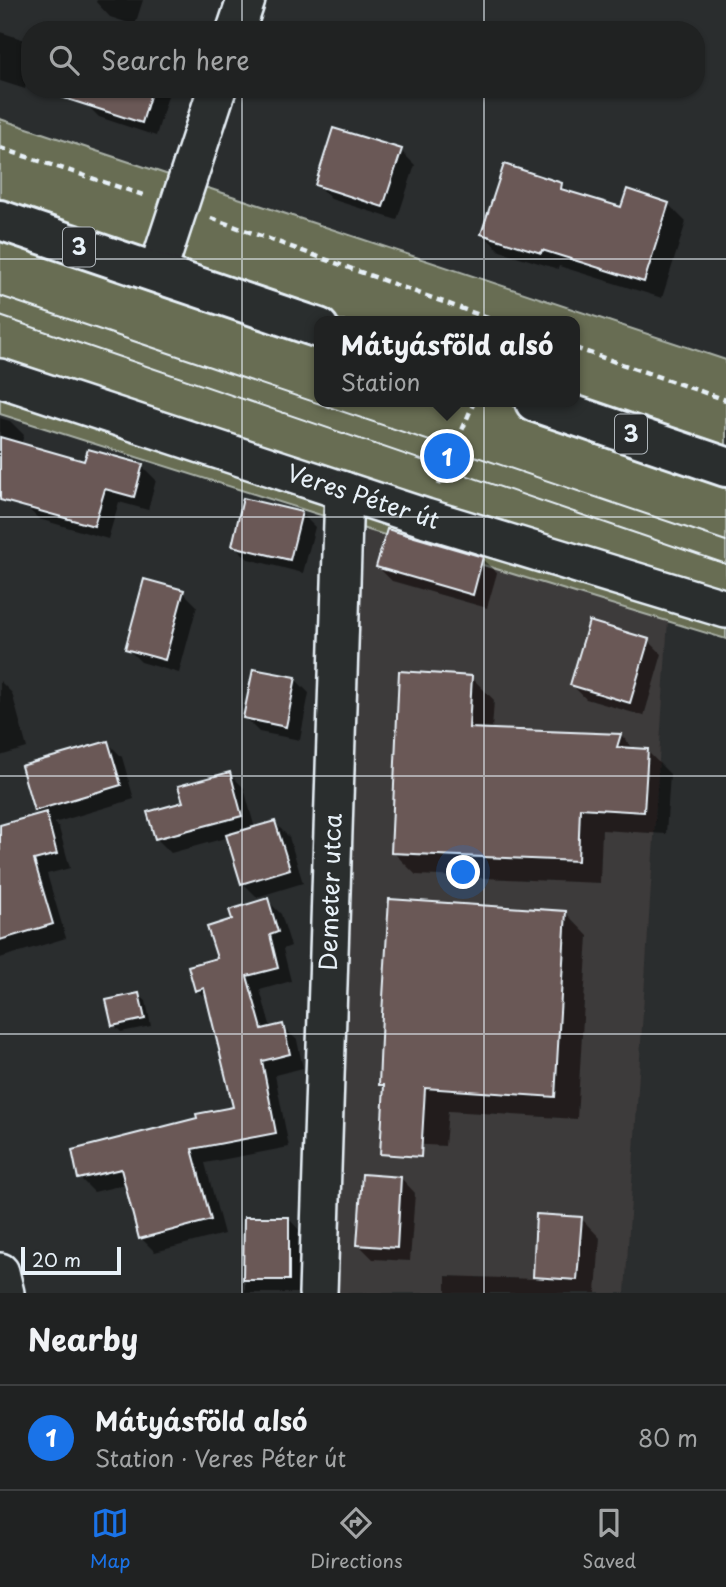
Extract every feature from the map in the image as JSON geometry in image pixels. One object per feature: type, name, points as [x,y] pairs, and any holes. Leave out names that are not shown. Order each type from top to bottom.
[{"type":"main road","name":"3","points":[[0,220],[314,326]]},
{"type":"main road","name":"3","points":[[550,407],[726,467]]},
{"type":"street","points":[[239,21],[246,0]]},
{"type":"street","points":[[157,273],[214,98]]},
{"type":"street","name":"Veres Péter út","points":[[0,378],[426,518],[726,609]]},
{"type":"street","name":"Demeter utca","points":[[318,1293],[344,491]]},
{"type":"street","points":[[0,1272],[5,1293]]},
{"type":"path","points":[[0,148],[179,206],[482,316]]},
{"type":"path","points":[[580,350],[726,400]]},
{"type":"path","points":[[426,518],[472,407]]},
{"type":"shaded area","points":[[365,529],[668,619],[625,1293],[324,1293]]},
{"type":"green space","points":[[0,119],[726,360],[726,639],[0,414]]},
{"type":"building","points":[[64,98],[149,98],[142,123]]},
{"type":"building","points":[[333,128],[402,149],[383,207],[315,185]]},
{"type":"building","points":[[504,164],[562,183],[561,189],[621,207],[627,189],[669,203],[644,282],[481,234]]},
{"type":"building","points":[[0,437],[84,461],[88,449],[143,464],[134,497],[105,489],[94,526],[0,500]]},
{"type":"building","points":[[243,498],[302,512],[290,560],[232,546]]},
{"type":"building","points":[[387,529],[483,557],[473,595],[376,567]]},
{"type":"building","points":[[144,579],[184,590],[165,660],[125,649]]},
{"type":"building","points":[[589,621],[649,639],[630,703],[570,685]]},
{"type":"building","points":[[253,669],[296,677],[286,727],[243,718]]},
{"type":"building","points":[[399,671],[472,676],[469,728],[621,734],[617,747],[648,749],[644,812],[580,808],[578,861],[391,853]]},
{"type":"building","points":[[108,741],[121,785],[34,811],[21,766]]},
{"type":"building","points":[[230,772],[242,816],[155,839],[147,812],[183,802],[178,786]]},
{"type":"building","points":[[46,812],[57,854],[34,860],[53,924],[0,940],[0,825]]},
{"type":"building","points":[[275,821],[290,869],[241,884],[226,835]]},
{"type":"building","points":[[268,898],[278,932],[270,935],[278,968],[247,976],[262,1029],[283,1024],[290,1054],[262,1061],[276,1133],[192,1149],[211,1220],[139,1239],[121,1169],[78,1179],[72,1150],[197,1118],[196,1114],[233,1107],[204,988],[195,991],[188,966],[217,958],[207,927],[232,919],[229,910]]},
{"type":"building","points":[[389,899],[566,911],[555,1097],[425,1088],[421,1157],[380,1154],[384,1085],[379,1085]]},
{"type":"building","points":[[139,993],[145,1019],[112,1026],[106,1000]]},
{"type":"building","points":[[362,1174],[401,1177],[397,1248],[357,1245]]},
{"type":"building","points":[[536,1214],[582,1217],[577,1280],[533,1277]]},
{"type":"building","points":[[244,1217],[289,1217],[289,1280],[243,1280]]},
{"type":"tram line","points":[[0,296],[314,402]]},
{"type":"tram line","points":[[0,316],[726,564]]},
{"type":"tram line","points":[[329,407],[726,541]]},
{"type":"place","name":"Mátyásföld alsó","points":[[447,456]]}]
